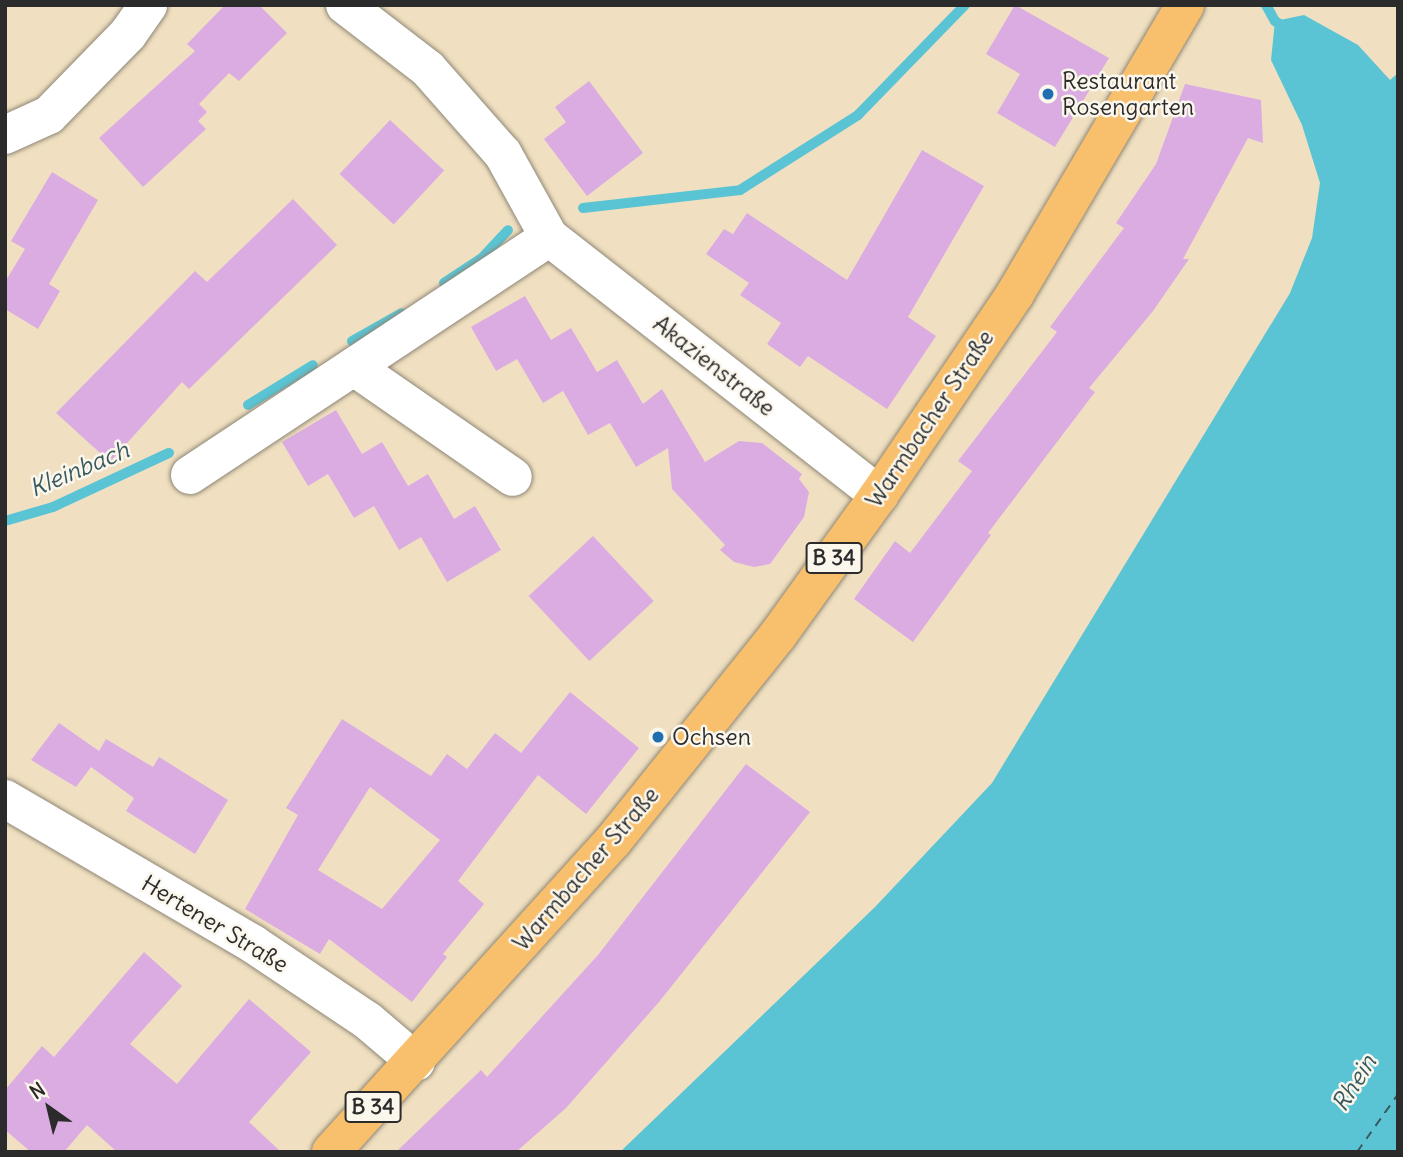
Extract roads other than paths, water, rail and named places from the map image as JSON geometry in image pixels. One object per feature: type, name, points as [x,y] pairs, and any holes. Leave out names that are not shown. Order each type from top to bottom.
[{"type":"main road","name":"Warmbacher Straße","points":[[331,1152],[416,1062],[670,773],[879,495],[1015,294],[1185,5]]},
{"type":"street","points":[[5,135],[49,115],[128,34],[148,5]]},
{"type":"street","name":"Akazienstraße","points":[[345,5],[428,69],[503,154],[549,237],[879,495]]},
{"type":"street","points":[[190,475],[549,237]]},
{"type":"street","points":[[354,367],[513,477]]},
{"type":"street","name":"Hertener Straße","points":[[5,799],[253,944],[368,1021],[416,1062]]},
{"type":"water","name":"Rhein","points":[[1304,15],[1358,45],[1390,80],[1398,73],[1398,1152],[620,1152],[875,907],[992,783],[1290,293],[1312,238],[1320,183],[1302,125],[1271,60],[1275,21]]},
{"type":"waterway","points":[[583,208],[740,190],[858,115],[965,5]]},
{"type":"waterway","points":[[1266,5],[1275,21],[1287,29]]},
{"type":"waterway","points":[[444,283],[482,258],[508,230]]},
{"type":"waterway","points":[[352,341],[402,313]]},
{"type":"waterway","points":[[248,405],[313,365]]},
{"type":"waterway","name":"Kleinbach","points":[[5,521],[53,507],[169,453]]},
{"type":"place","name":"Restaurant Rosengarten","points":[[1048,94]]},
{"type":"place","name":"Ochsen","points":[[658,737]]}]
